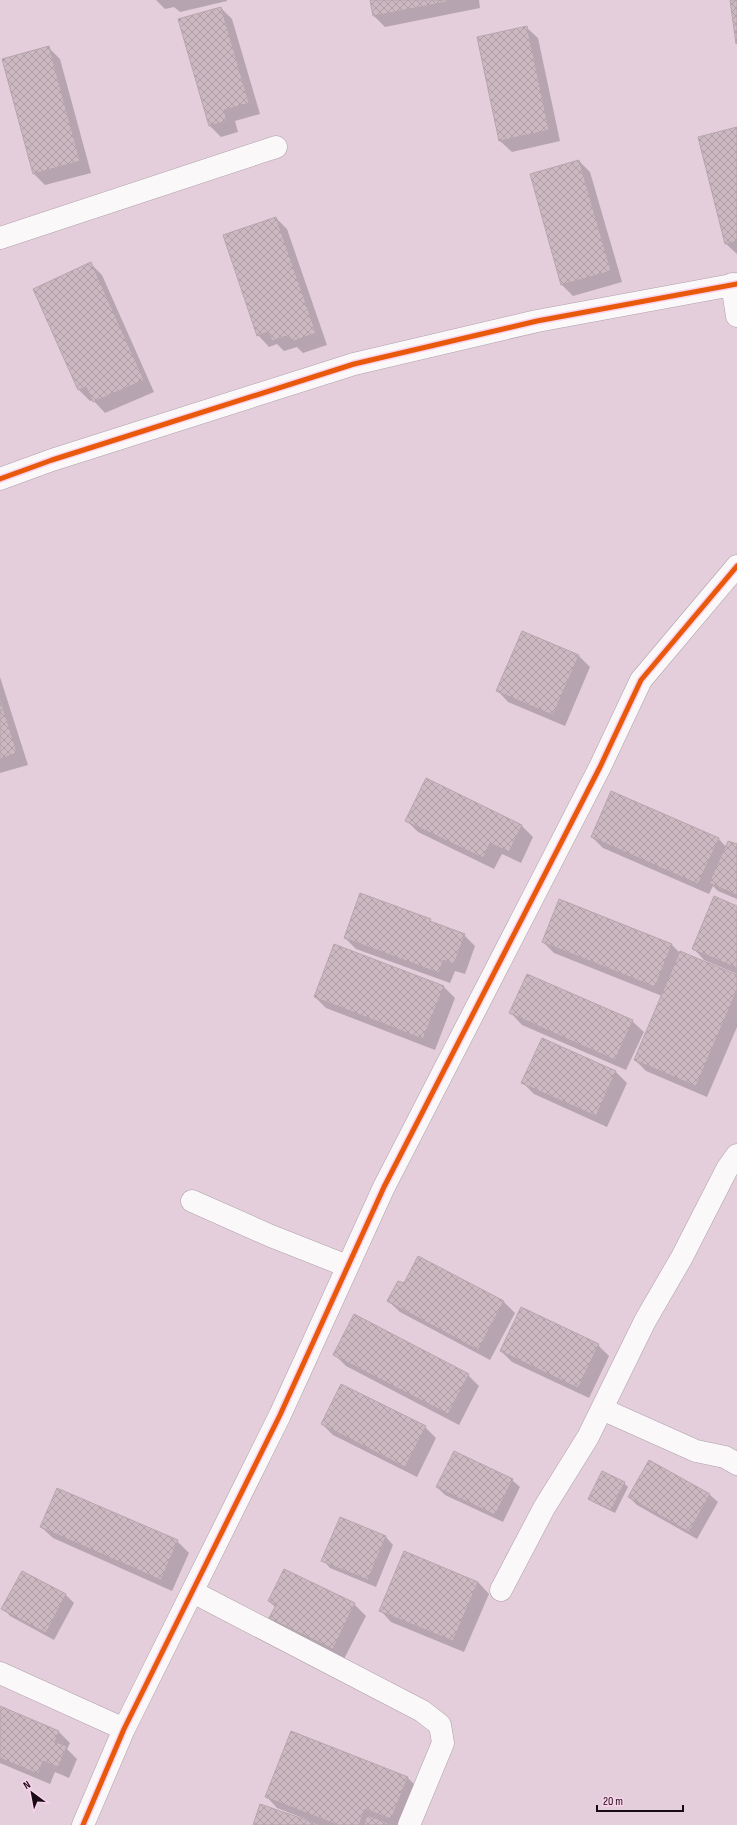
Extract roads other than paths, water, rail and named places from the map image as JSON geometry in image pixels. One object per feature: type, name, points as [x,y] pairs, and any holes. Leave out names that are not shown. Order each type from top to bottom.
[{"type":"street","points":[[0,238],[276,147]]},
{"type":"street","points":[[0,479],[52,460],[354,364],[537,321],[735,284],[737,316]]},
{"type":"street","points":[[83,1825],[124,1729],[280,1415],[384,1187],[596,774],[641,680],[737,566]]},
{"type":"street","points":[[501,1590],[544,1508],[588,1437],[645,1321],[682,1257],[727,1169],[737,1155]]},
{"type":"street","points":[[192,1201],[271,1236],[347,1266]]},
{"type":"street","points":[[602,1408],[696,1451],[725,1457],[737,1464]]},
{"type":"street","points":[[193,1592],[404,1701],[422,1711],[440,1725],[443,1743],[409,1825]]},
{"type":"street","points":[[0,1673],[124,1729]]}]
